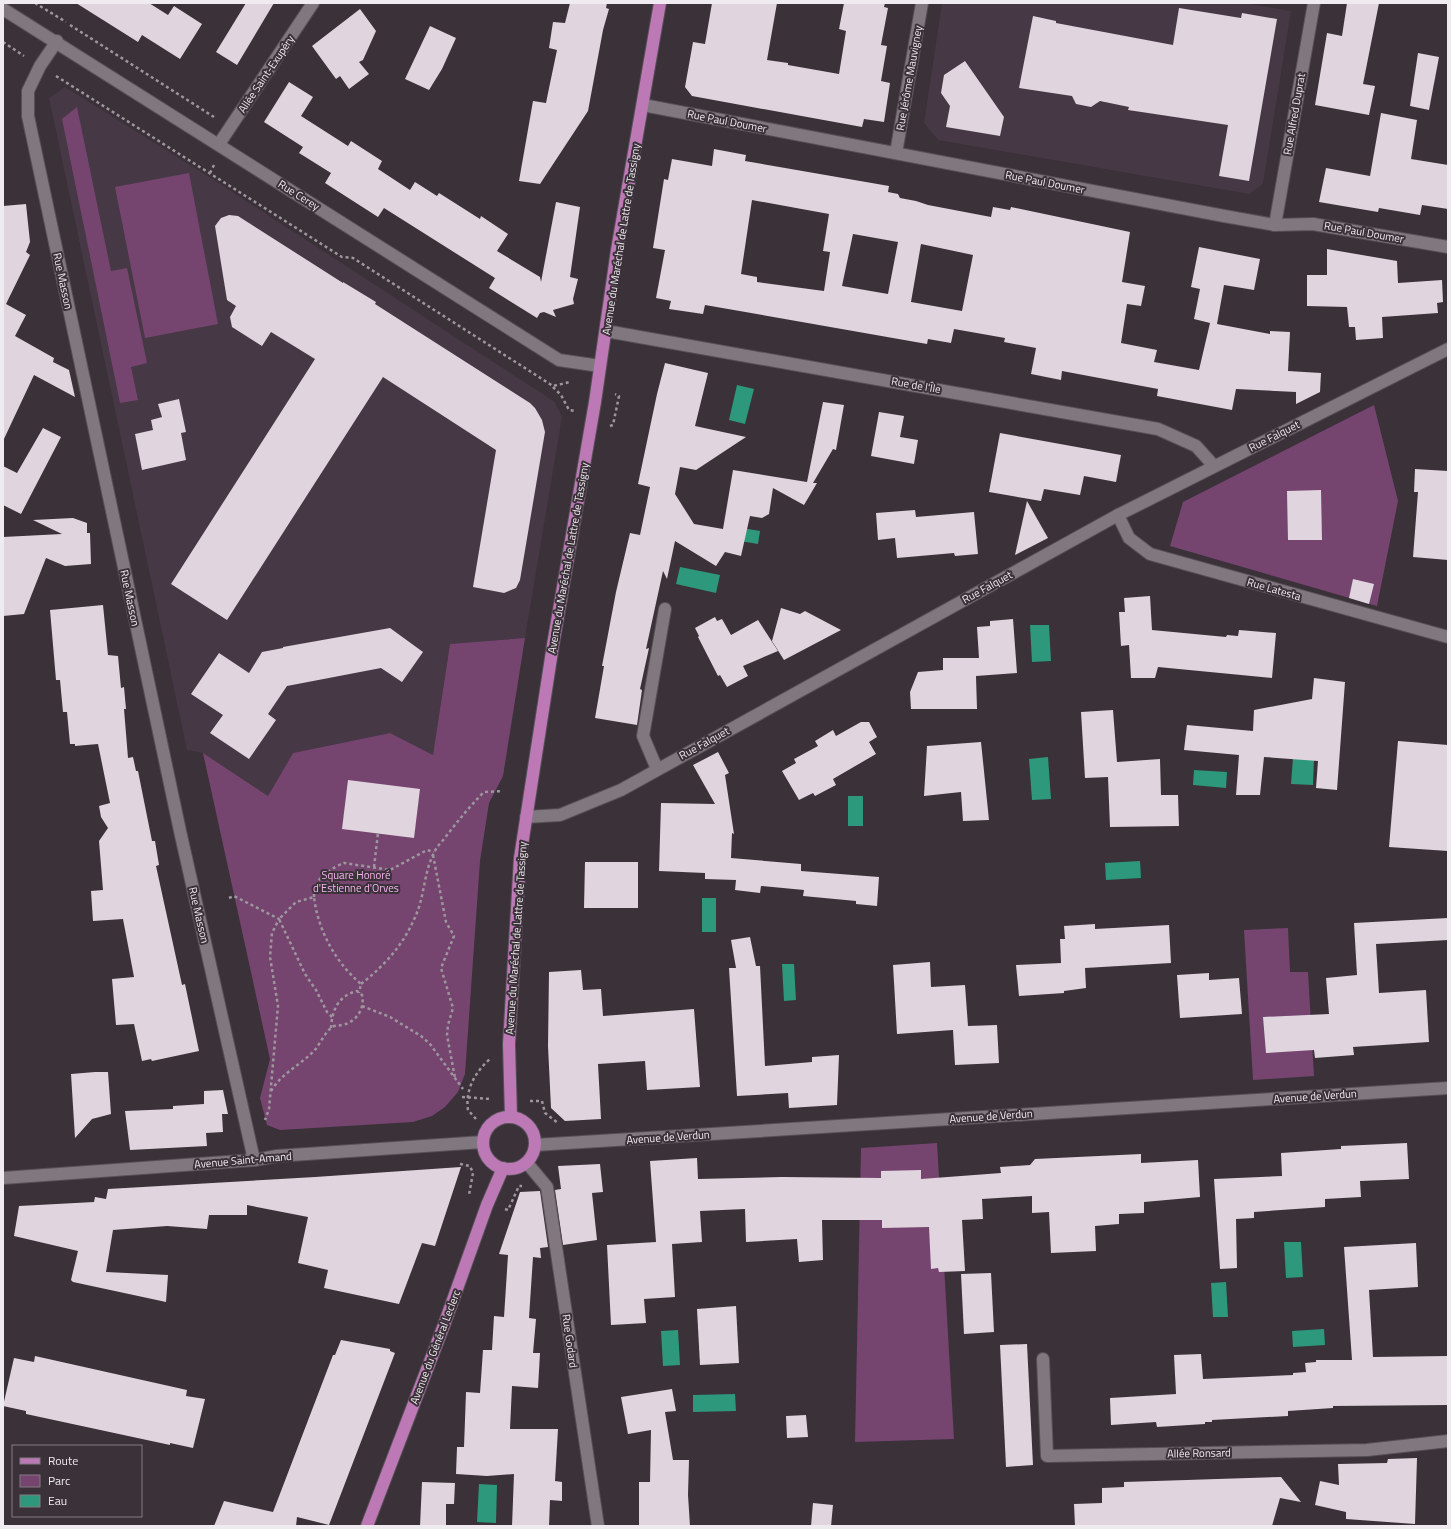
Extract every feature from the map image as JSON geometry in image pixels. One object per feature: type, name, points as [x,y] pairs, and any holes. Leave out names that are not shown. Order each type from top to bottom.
[{"type":"main road","name":"Avenue du Maréchal de Lattre de Tassigny","points":[[510,1117],[509,1044],[520,858],[553,645],[606,330],[617,250],[660,3]]},
{"type":"main road","points":[[510,1117],[520,1120],[528,1126],[534,1134],[535,1144],[533,1154],[527,1163],[518,1168],[503,1168],[490,1161],[484,1152],[483,1142],[486,1132],[492,1124],[500,1119],[510,1117]]},
{"type":"main road","name":"Avenue du Général Leclerc","points":[[367,1526],[441,1332],[487,1205],[503,1168]]},
{"type":"street","name":"Allée Saint-Exupéry","points":[[219,144],[313,3]]},
{"type":"street","name":"Rue Jérôme Mauvigney","points":[[896,153],[922,3]]},
{"type":"street","name":"Rue Alfred Duprat","points":[[1275,225],[1314,3]]},
{"type":"street","name":"Rue Cerey","points":[[3,9],[56,41],[559,360],[600,366]]},
{"type":"street","name":"Rue Masson","points":[[56,41],[40,66],[28,91],[28,116],[178,823],[254,1160]]},
{"type":"street","name":"Rue Paul Doumer","points":[[643,105],[1275,225],[1313,224],[1448,247]]},
{"type":"street","name":"Rue de l'Île","points":[[606,330],[1158,429],[1196,446],[1214,466]]},
{"type":"street","name":"Rue Falquet","points":[[526,817],[560,815],[621,790],[1118,515],[1448,349]]},
{"type":"street","name":"Rue Latesta","points":[[1118,515],[1129,538],[1150,554],[1448,637]]},
{"type":"street","points":[[657,769],[642,736],[665,609]]},
{"type":"street","name":"Avenue de Verdun","points":[[535,1144],[1448,1088]]},
{"type":"street","name":"Avenue Saint-Amand","points":[[3,1178],[254,1160],[277,1156],[483,1142]]},
{"type":"street","name":"Rue Godard","points":[[527,1163],[547,1187],[598,1526]]},
{"type":"street","name":"Allée Ronsard","points":[[1043,1359],[1047,1456],[1367,1450],[1448,1441]]},
{"type":"path","points":[[3,42],[342,257],[353,258],[553,386],[561,395],[569,410],[592,415]]},
{"type":"path","points":[[553,386],[571,382],[597,385]]},
{"type":"path","points":[[331,1028],[350,1022],[357,1017],[362,1006],[362,995],[360,993],[361,984],[384,965],[403,941],[413,923],[419,906],[423,884],[434,853],[458,818],[484,792],[503,791]]},
{"type":"path","points":[[374,867],[378,833]]},
{"type":"path","points":[[361,984],[348,974],[333,953],[320,923],[314,897],[315,887],[320,879],[339,864],[344,863],[390,870],[427,850],[434,853]]},
{"type":"path","points":[[434,853],[446,922],[454,936],[441,968],[453,1008],[447,1035],[455,1078]]},
{"type":"path","points":[[229,898],[234,896],[279,919],[305,974],[316,990],[327,1012],[332,1017]]},
{"type":"path","points":[[260,1124],[266,1120],[269,1109],[269,1093],[278,1006],[270,957],[272,933],[279,919],[296,902],[314,897]]},
{"type":"path","points":[[269,1093],[282,1076],[292,1070],[315,1049],[331,1028],[332,1017],[337,1003],[349,993],[357,991],[360,993]]},
{"type":"path","points":[[362,1006],[390,1016],[421,1036],[430,1044],[463,1089]]},
{"type":"path","points":[[476,1119],[468,1110],[467,1103],[473,1080],[483,1065],[509,1044]]},
{"type":"shaded area","points":[[942,3],[1243,3],[1291,11],[1263,184],[1249,194],[938,140],[924,123]]},
{"type":"shaded area","points":[[65,87],[211,178],[555,402],[562,417],[525,638],[450,644],[433,756],[390,733],[293,753],[268,796],[203,753],[187,750],[49,98]]},
{"type":"green space","points":[[77,107],[111,271],[127,268],[147,363],[131,367],[138,400],[120,403],[62,119]]},
{"type":"green space","points":[[189,173],[218,324],[145,338],[115,187]]},
{"type":"green space","points":[[1374,405],[1398,501],[1377,606],[1170,546],[1183,502]]},
{"type":"green space","name":"Square Honoré d'Estienne d'Orves","points":[[525,638],[503,776],[489,803],[480,861],[465,1074],[458,1092],[445,1107],[432,1116],[413,1122],[280,1130],[267,1125],[260,1098],[270,1059],[203,753],[268,796],[293,753],[390,733],[433,755],[450,644]]},
{"type":"green space","points":[[1288,928],[1290,972],[1308,972],[1314,1076],[1253,1080],[1244,930]]},
{"type":"green space","points":[[937,1143],[954,1439],[855,1442],[861,1148]]},
{"type":"water","points":[[737,385],[754,389],[745,424],[729,420]]},
{"type":"water","points":[[730,526],[760,531],[758,544],[728,539]]},
{"type":"water","points":[[680,567],[720,575],[716,593],[676,584]]},
{"type":"water","points":[[1030,625],[1049,625],[1051,661],[1032,662]]},
{"type":"water","points":[[1048,757],[1051,799],[1032,800],[1029,759]]},
{"type":"water","points":[[1293,758],[1314,759],[1313,785],[1291,784]]},
{"type":"water","points":[[1194,770],[1227,772],[1226,788],[1193,785]]},
{"type":"water","points":[[848,796],[863,796],[863,826],[848,826]]},
{"type":"water","points":[[1140,861],[1141,878],[1106,880],[1105,863]]},
{"type":"water","points":[[702,898],[716,898],[716,932],[702,932]]},
{"type":"water","points":[[782,964],[794,964],[796,1000],[784,1001]]},
{"type":"water","points":[[1284,1242],[1301,1242],[1303,1277],[1286,1278]]},
{"type":"water","points":[[1226,1282],[1228,1317],[1213,1317],[1211,1283]]},
{"type":"water","points":[[1324,1329],[1325,1345],[1293,1347],[1292,1331]]},
{"type":"water","points":[[678,1330],[680,1365],[663,1366],[661,1331]]},
{"type":"water","points":[[735,1394],[736,1411],[693,1412],[693,1395]]},
{"type":"water","points":[[479,1484],[497,1485],[496,1523],[477,1522]]},
{"type":"building","points":[[76,3],[149,3],[168,15],[174,6],[202,24],[180,59],[142,35],[138,42]]},
{"type":"building","points":[[246,3],[274,3],[237,65],[216,52]]},
{"type":"building","points":[[570,3],[607,3],[606,8],[609,9],[603,30],[588,111],[540,184],[519,181],[533,101],[546,103],[557,50],[549,48],[553,22],[565,23]]},
{"type":"building","points":[[712,3],[777,3],[767,60],[839,74],[846,31],[839,29],[844,3],[885,3],[884,7],[888,8],[881,45],[887,46],[881,81],[890,83],[884,122],[864,119],[862,127],[692,96],[685,87],[693,42],[705,44]]},
{"type":"building","points":[[1347,3],[1379,3],[1363,84],[1375,86],[1369,115],[1315,105],[1327,33],[1342,36]]},
{"type":"building","points":[[1179,8],[1241,18],[1242,13],[1277,19],[1249,181],[1219,176],[1228,125],[1128,110],[1129,107],[1100,101],[1091,107],[1076,104],[1072,96],[1019,88],[1033,16],[1056,21],[1056,23],[1173,45]]},
{"type":"building","points":[[360,9],[376,31],[363,60],[359,62],[369,74],[349,89],[340,76],[336,79],[312,46]]},
{"type":"building","points":[[430,26],[456,38],[442,69],[429,90],[405,79]]},
{"type":"building","points":[[1418,53],[1439,57],[1429,110],[1410,106]]},
{"type":"building","points":[[965,61],[1004,117],[1000,136],[946,127],[950,106],[941,93],[944,75]]},
{"type":"building","points":[[289,82],[313,97],[301,116],[348,146],[351,141],[382,161],[378,169],[410,190],[415,182],[437,196],[439,193],[480,219],[481,216],[508,234],[497,251],[540,277],[541,282],[556,202],[580,207],[570,277],[578,279],[573,299],[574,304],[553,310],[556,317],[544,312],[540,313],[537,318],[489,288],[495,278],[384,208],[378,217],[325,183],[331,173],[299,153],[303,147],[264,122]]},
{"type":"building","points":[[1381,113],[1417,120],[1411,159],[1448,165],[1448,209],[1422,205],[1420,215],[1379,208],[1378,212],[1319,202],[1326,168],[1370,176]]},
{"type":"building","points":[[714,149],[746,155],[745,161],[889,186],[888,192],[898,194],[900,198],[928,205],[991,217],[993,207],[1010,210],[1011,207],[1130,232],[1122,282],[1145,286],[1141,306],[1127,304],[1121,343],[1157,350],[1154,362],[1199,370],[1210,323],[1194,319],[1200,289],[1191,287],[1199,247],[1260,259],[1254,290],[1224,285],[1217,324],[1270,334],[1270,331],[1290,332],[1288,371],[1321,373],[1320,392],[1296,404],[1296,392],[1236,389],[1232,410],[1157,396],[1158,389],[1062,371],[1061,380],[1031,374],[1036,348],[1004,342],[1005,338],[954,329],[951,343],[928,339],[927,344],[705,305],[703,314],[669,309],[671,301],[656,298],[665,250],[653,248],[664,179],[668,180],[672,159],[712,166]],"holes":[[[752,200],[829,214],[823,251],[830,252],[824,291],[757,282],[757,277],[741,274]],[[853,234],[898,242],[888,294],[842,286]],[[921,244],[973,255],[962,311],[911,302]]]},
{"type":"building","points":[[26,204],[30,242],[26,252],[30,255],[6,304],[26,315],[15,336],[54,358],[53,362],[69,370],[75,397],[34,375],[3,441],[3,206]]},
{"type":"building","points":[[229,215],[238,216],[343,283],[376,302],[375,304],[530,403],[535,408],[542,420],[545,432],[520,580],[516,588],[504,593],[473,587],[496,450],[383,377],[227,620],[171,584],[315,359],[271,332],[262,346],[232,327],[230,317],[236,306],[227,300],[215,226],[221,218]]},
{"type":"building","points":[[1327,249],[1397,261],[1398,283],[1442,280],[1443,302],[1437,303],[1438,313],[1382,317],[1383,338],[1356,340],[1355,327],[1349,327],[1347,307],[1307,306],[1307,275],[1327,275]]},
{"type":"building","points":[[665,363],[708,373],[695,426],[746,437],[696,470],[680,467],[675,494],[694,524],[723,529],[733,470],[807,482],[823,402],[844,405],[836,450],[833,449],[813,483],[817,483],[804,505],[773,488],[769,514],[762,518],[750,516],[741,556],[725,552],[716,566],[675,541],[667,579],[663,571],[646,649],[649,648],[640,689],[642,690],[637,725],[595,718],[604,666],[602,666],[616,592],[630,533],[640,535],[650,487],[638,484]]},
{"type":"building","points":[[179,399],[186,432],[181,433],[186,460],[142,470],[135,434],[153,430],[151,420],[162,417],[158,404]]},
{"type":"building","points":[[879,412],[904,416],[900,437],[918,440],[914,464],[871,456]]},
{"type":"building","points":[[43,428],[61,437],[21,514],[3,505],[3,466],[17,473]]},
{"type":"building","points":[[1000,433],[1121,455],[1116,482],[1084,476],[1080,495],[1044,489],[1041,501],[989,492]]},
{"type":"building","points":[[1415,469],[1448,471],[1448,560],[1413,557],[1418,492],[1414,492]]},
{"type":"building","points":[[1321,490],[1322,540],[1288,540],[1287,491]]},
{"type":"building","points":[[1027,501],[1048,538],[1015,555]]},
{"type":"building","points":[[915,510],[916,517],[974,512],[978,554],[955,556],[954,553],[897,558],[895,538],[878,540],[876,513]]},
{"type":"building","points":[[73,518],[87,523],[87,533],[90,533],[91,564],[65,566],[46,558],[24,614],[3,616],[3,537],[62,534],[33,520]]},
{"type":"building","points":[[1353,579],[1374,584],[1369,604],[1349,598]]},
{"type":"building","points":[[1150,596],[1152,630],[1226,637],[1227,635],[1238,636],[1239,630],[1276,633],[1272,678],[1158,667],[1155,678],[1131,678],[1129,645],[1121,646],[1119,612],[1125,612],[1124,598]]},
{"type":"building","points":[[103,605],[108,655],[118,656],[121,688],[124,687],[126,709],[124,709],[128,758],[133,757],[136,771],[138,771],[152,841],[155,841],[159,865],[156,866],[182,985],[185,984],[199,1051],[152,1061],[151,1059],[142,1061],[134,1024],[116,1025],[112,979],[134,977],[123,919],[93,921],[91,891],[103,890],[99,841],[108,828],[101,817],[99,806],[110,803],[98,744],[75,746],[75,744],[70,744],[67,712],[63,712],[60,680],[56,680],[50,610]]},
{"type":"building","points":[[781,608],[800,614],[805,611],[841,630],[784,660],[772,641]]},
{"type":"building","points":[[715,617],[717,621],[722,619],[731,635],[758,620],[778,651],[743,666],[748,676],[727,687],[720,675],[718,676],[695,628]]},
{"type":"building","points":[[1013,619],[1017,673],[976,676],[977,709],[911,709],[910,692],[918,672],[943,670],[943,658],[979,658],[977,627],[990,626],[990,621]]},
{"type":"building","points":[[390,628],[423,652],[402,682],[381,668],[287,686],[268,714],[276,720],[249,759],[210,733],[223,715],[191,694],[219,653],[249,673],[262,652]]},
{"type":"building","points":[[1314,678],[1345,682],[1337,790],[1316,788],[1318,761],[1264,757],[1260,795],[1236,795],[1239,755],[1184,750],[1187,725],[1253,731],[1254,710],[1312,699]]},
{"type":"building","points":[[1113,710],[1117,762],[1160,759],[1161,795],[1178,795],[1179,826],[1110,827],[1108,777],[1085,778],[1081,712]]},
{"type":"building","points":[[861,722],[869,722],[877,737],[869,742],[876,754],[833,779],[836,785],[815,796],[813,793],[799,800],[782,771],[796,763],[794,759],[818,746],[815,741],[833,730],[836,736]]},
{"type":"building","points":[[1398,741],[1448,745],[1448,851],[1389,847]]},
{"type":"building","points":[[981,742],[989,820],[963,821],[961,792],[924,796],[927,746]]},
{"type":"building","points":[[718,752],[729,773],[725,775],[734,834],[732,833],[731,858],[801,864],[801,871],[879,877],[877,906],[856,904],[856,901],[803,896],[804,890],[761,886],[760,893],[735,890],[736,880],[705,879],[705,873],[659,871],[661,803],[715,804],[693,765]]},
{"type":"building","points":[[348,780],[420,789],[414,838],[342,829]]},
{"type":"building","points":[[585,862],[638,862],[638,908],[584,908]]},
{"type":"building","points":[[1448,918],[1448,940],[1376,944],[1379,993],[1426,990],[1429,1042],[1353,1047],[1354,1055],[1315,1058],[1314,1050],[1266,1053],[1263,1017],[1329,1014],[1326,978],[1357,975],[1354,923]]},
{"type":"building","points":[[1095,924],[1095,929],[1169,925],[1171,963],[1085,968],[1086,988],[1064,991],[1064,993],[1019,996],[1016,965],[1061,963],[1060,939],[1065,939],[1064,926]]},
{"type":"building","points":[[750,937],[756,966],[760,966],[765,1066],[812,1062],[812,1057],[839,1055],[837,1105],[789,1108],[788,1093],[737,1096],[729,968],[736,968],[731,940]]},
{"type":"building","points":[[930,962],[931,987],[965,985],[968,1026],[997,1025],[999,1063],[955,1065],[953,1030],[897,1034],[893,965]]},
{"type":"building","points":[[581,970],[583,990],[601,989],[603,1016],[694,1009],[700,1087],[647,1090],[645,1061],[598,1064],[601,1119],[565,1121],[551,1108],[548,1046],[549,972]]},
{"type":"building","points":[[1209,973],[1209,980],[1239,978],[1242,1014],[1180,1018],[1177,975]]},
{"type":"building","points":[[108,1072],[111,1114],[92,1119],[75,1138],[71,1074]]},
{"type":"building","points":[[223,1090],[228,1114],[222,1114],[223,1132],[206,1133],[207,1146],[130,1150],[125,1111],[173,1109],[173,1106],[204,1104],[204,1091]]},
{"type":"building","points":[[1407,1143],[1409,1179],[1360,1181],[1361,1197],[1325,1199],[1325,1207],[1254,1212],[1254,1218],[1236,1219],[1237,1268],[1220,1269],[1214,1179],[1282,1176],[1281,1153],[1341,1149],[1341,1146]]},
{"type":"building","points":[[1141,1154],[1141,1163],[1198,1160],[1200,1197],[1144,1202],[1144,1213],[1119,1214],[1119,1224],[1095,1226],[1096,1251],[1051,1253],[1049,1212],[1032,1213],[1032,1196],[982,1199],[983,1219],[962,1220],[965,1271],[939,1272],[938,1268],[931,1269],[929,1227],[882,1228],[882,1220],[822,1220],[823,1260],[799,1262],[797,1239],[746,1242],[745,1209],[700,1211],[702,1242],[672,1244],[675,1297],[644,1299],[646,1323],[611,1325],[607,1245],[656,1242],[650,1161],[697,1158],[698,1179],[782,1177],[881,1178],[881,1171],[921,1170],[921,1179],[1001,1173],[1000,1167],[1030,1165],[1035,1159]]},
{"type":"building","points":[[600,1164],[603,1192],[592,1193],[597,1240],[563,1245],[555,1190],[561,1189],[558,1166]]},
{"type":"building","points":[[461,1167],[435,1246],[422,1243],[399,1304],[324,1288],[328,1270],[298,1263],[308,1217],[247,1205],[247,1215],[209,1215],[207,1229],[167,1226],[113,1230],[106,1272],[168,1275],[166,1302],[73,1282],[71,1280],[78,1251],[14,1236],[19,1206],[94,1202],[95,1197],[106,1199],[108,1189]]},
{"type":"building","points":[[540,1191],[548,1247],[540,1248],[541,1258],[533,1257],[529,1318],[536,1319],[533,1353],[540,1353],[538,1388],[512,1386],[510,1429],[558,1429],[555,1481],[562,1482],[562,1501],[550,1500],[549,1526],[512,1526],[514,1474],[487,1476],[456,1474],[457,1447],[464,1447],[466,1392],[480,1393],[483,1350],[492,1350],[494,1316],[504,1317],[508,1255],[499,1254],[520,1192]]},
{"type":"building","points":[[1416,1243],[1418,1287],[1369,1290],[1373,1357],[1448,1356],[1448,1405],[1333,1406],[1333,1408],[1288,1411],[1288,1416],[1212,1420],[1212,1422],[1205,1422],[1205,1424],[1157,1427],[1156,1422],[1111,1425],[1110,1398],[1176,1394],[1174,1355],[1201,1354],[1203,1379],[1293,1375],[1293,1373],[1306,1372],[1305,1363],[1316,1362],[1316,1360],[1352,1360],[1344,1247]]},
{"type":"building","points":[[991,1273],[994,1332],[964,1334],[961,1274]]},
{"type":"building","points":[[736,1306],[739,1363],[700,1365],[697,1309]]},
{"type":"building","points":[[341,1340],[390,1349],[390,1351],[395,1353],[329,1525],[297,1517],[296,1526],[214,1526],[224,1501],[273,1512],[333,1355],[335,1355]]},
{"type":"building","points":[[1027,1344],[1033,1465],[1006,1467],[1000,1345]]},
{"type":"building","points":[[35,1356],[187,1390],[186,1396],[205,1399],[193,1448],[170,1443],[170,1445],[26,1414],[26,1411],[3,1406],[14,1358],[34,1362]]},
{"type":"building","points":[[672,1389],[676,1411],[665,1412],[673,1460],[689,1460],[688,1495],[690,1526],[639,1526],[639,1482],[650,1482],[651,1430],[628,1434],[621,1397]]},
{"type":"building","points":[[806,1415],[808,1437],[787,1438],[786,1416]]},
{"type":"building","points":[[1417,1458],[1415,1524],[1346,1519],[1346,1512],[1315,1505],[1320,1481],[1339,1485],[1338,1464],[1387,1463],[1388,1459]]},
{"type":"building","points":[[1281,1477],[1301,1502],[1280,1498],[1272,1526],[1075,1526],[1074,1504],[1102,1503],[1102,1488],[1124,1487],[1124,1482]]},
{"type":"building","points":[[422,1482],[455,1483],[454,1504],[446,1504],[446,1526],[420,1526]]},
{"type":"building","points":[[813,1503],[833,1505],[831,1526],[811,1526]]}]
